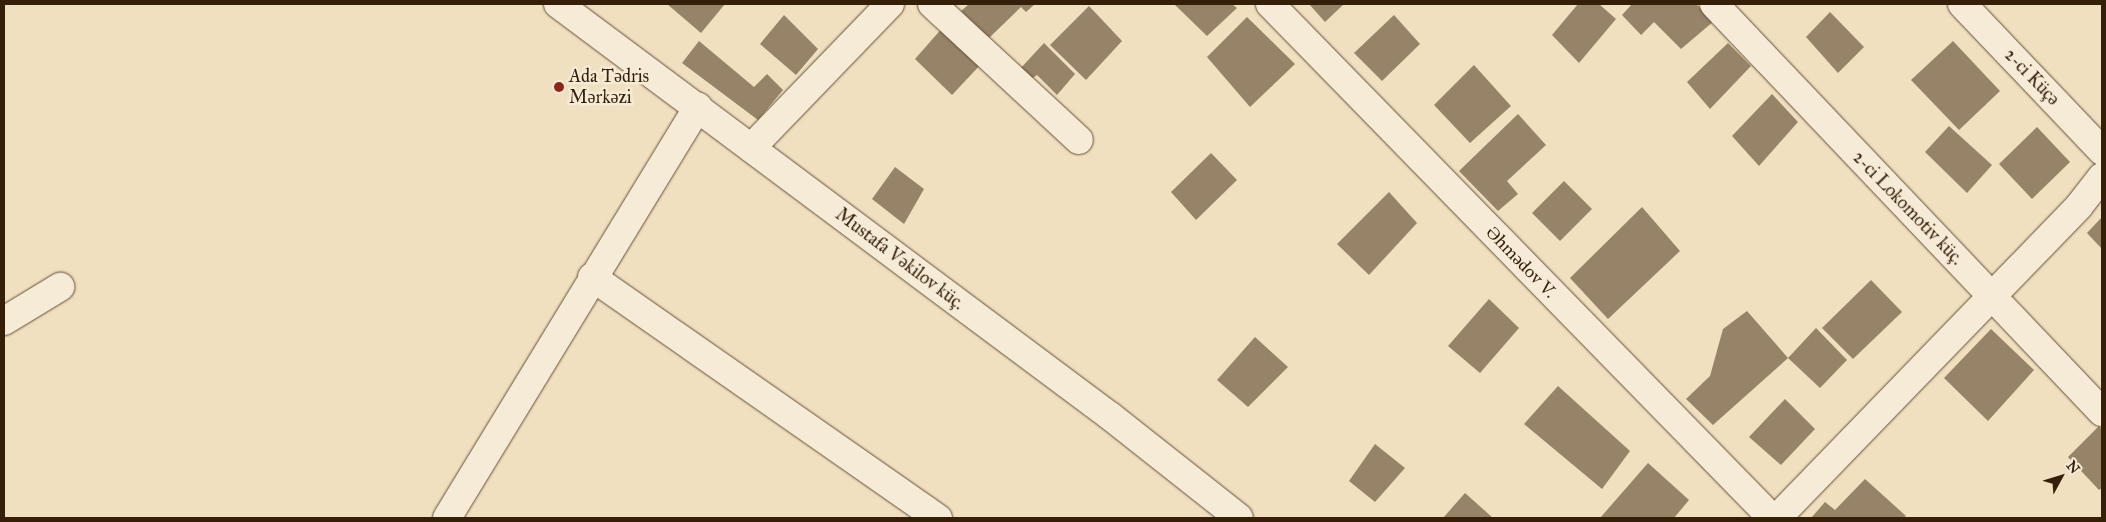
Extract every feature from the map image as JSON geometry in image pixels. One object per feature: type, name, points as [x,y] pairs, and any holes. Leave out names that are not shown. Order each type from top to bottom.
[{"type":"street","name":"Mustafa Vəkilov küç.","points":[[558,4],[1110,416],[1239,518]]},
{"type":"street","points":[[751,148],[890,4]]},
{"type":"street","points":[[932,4],[1079,140]]},
{"type":"street","name":"Əhmədov V.","points":[[1270,4],[1772,518]]},
{"type":"street","name":"2-ci Lokomotiv küç.","points":[[1714,4],[2102,412]]},
{"type":"street","name":"2-ci Küçə","points":[[1962,4],[2102,151]]},
{"type":"street","points":[[447,518],[698,107]]},
{"type":"street","points":[[1777,518],[1991,294],[2079,206],[2102,177]]},
{"type":"street","points":[[592,278],[938,518]]},
{"type":"street","points":[[4,321],[60,287]]},
{"type":"building","points":[[667,4],[725,4],[701,33]]},
{"type":"building","points":[[969,4],[1035,4],[1026,12],[1021,7],[989,38],[961,11]]},
{"type":"building","points":[[1174,4],[1232,4],[1237,8],[1207,36]]},
{"type":"building","points":[[1309,4],[1344,4],[1325,22]]},
{"type":"building","points":[[1578,4],[1599,4],[1616,19],[1579,63],[1552,35]]},
{"type":"building","points":[[1632,4],[1696,4],[1714,21],[1681,49],[1654,22],[1641,35],[1622,15]]},
{"type":"building","points":[[1089,6],[1122,41],[1086,80],[1050,45]]},
{"type":"building","points":[[1830,12],[1864,47],[1838,73],[1806,37]]},
{"type":"building","points":[[784,15],[818,49],[796,75],[760,44]]},
{"type":"building","points":[[1394,15],[1420,44],[1382,81],[1354,53]]},
{"type":"building","points":[[1247,17],[1295,64],[1250,107],[1207,57]]},
{"type":"building","points":[[944,26],[983,62],[952,95],[915,59]]},
{"type":"building","points":[[699,41],[754,87],[767,74],[783,90],[758,120],[682,63]]},
{"type":"building","points":[[1953,41],[2000,91],[1959,130],[1911,80]]},
{"type":"building","points":[[1044,43],[1075,74],[1057,95],[1037,75],[1030,80],[1019,70]]},
{"type":"building","points":[[1728,43],[1751,66],[1710,109],[1687,82]]},
{"type":"building","points":[[1474,65],[1511,106],[1470,143],[1434,105]]},
{"type":"building","points":[[1772,94],[1798,122],[1759,166],[1732,136]]},
{"type":"building","points":[[1518,114],[1546,145],[1507,181],[1518,194],[1498,211],[1459,171]]},
{"type":"building","points":[[1949,126],[1992,165],[1967,193],[1925,152]]},
{"type":"building","points":[[2037,127],[2070,162],[2032,199],[1999,164]]},
{"type":"building","points":[[1211,153],[1237,180],[1196,220],[1171,192]]},
{"type":"building","points":[[895,167],[924,189],[904,224],[872,199]]},
{"type":"building","points":[[1564,181],[1592,209],[1560,241],[1532,213]]},
{"type":"building","points":[[1389,192],[1417,223],[1369,275],[1337,244]]},
{"type":"building","points":[[1642,207],[1680,251],[1608,319],[1570,278]]},
{"type":"building","points":[[2102,217],[2102,249],[2087,233]]},
{"type":"building","points":[[1871,280],[1902,312],[1853,359],[1822,328]]},
{"type":"building","points":[[1489,299],[1519,328],[1480,373],[1448,346]]},
{"type":"building","points":[[1747,311],[1788,358],[1713,425],[1686,399],[1710,376],[1723,329]]},
{"type":"building","points":[[1816,328],[1847,360],[1820,388],[1788,358]]},
{"type":"building","points":[[1991,329],[2034,370],[1988,421],[1944,378]]},
{"type":"building","points":[[1255,337],[1288,367],[1248,407],[1217,380]]},
{"type":"building","points":[[1558,386],[1630,451],[1602,489],[1524,424]]},
{"type":"building","points":[[1785,399],[1815,429],[1781,465],[1749,437]]},
{"type":"building","points":[[2099,426],[2102,430],[2102,488],[2099,490],[2068,457]]},
{"type":"building","points":[[1375,444],[1405,468],[1375,502],[1349,481]]},
{"type":"building","points":[[1648,463],[1689,500],[1674,518],[1600,518]]},
{"type":"building","points":[[1865,479],[1906,516],[1903,518],[1811,518],[1825,502],[1835,510]]},
{"type":"building","points":[[1465,493],[1493,518],[1443,518]]},
{"type":"place","name":"Ada Tədris Mərkəzi","points":[[559,87]]}]
